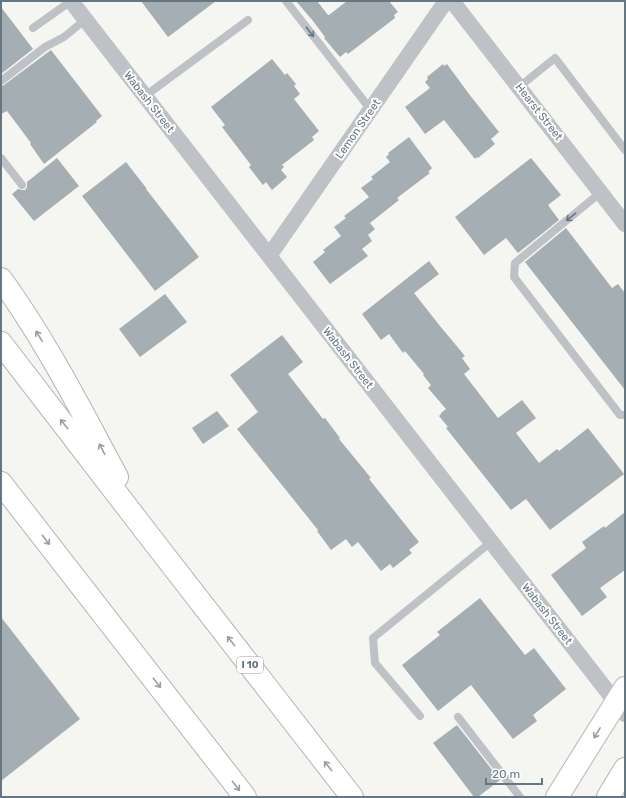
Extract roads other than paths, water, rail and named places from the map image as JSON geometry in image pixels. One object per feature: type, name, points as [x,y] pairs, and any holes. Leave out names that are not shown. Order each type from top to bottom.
[{"type":"main road","points":[[1,279],[11,292],[45,346],[76,400],[147,533]]},
{"type":"main road","name":"I 10","points":[[1,343],[352,797]]},
{"type":"main road","points":[[1,483],[245,797]]},
{"type":"main road","points":[[1,490],[22,509]]},
{"type":"main road","points":[[557,797],[622,702]]},
{"type":"main road","points":[[608,797],[625,769]]},
{"type":"street","name":"Wabash Street","points":[[71,1],[491,542],[622,702]]},
{"type":"street","name":"Lemon Street","points":[[269,256],[446,1]]},
{"type":"street","name":"Hearst Street","points":[[452,1],[625,224]]},
{"type":"lane","points":[[33,28],[71,1]]},
{"type":"lane","points":[[286,1],[371,110]]},
{"type":"lane","points":[[1,81],[45,46],[64,37],[86,19]]},
{"type":"lane","points":[[145,96],[248,20]]},
{"type":"lane","points":[[519,87],[555,58],[625,150]]},
{"type":"lane","points":[[1,158],[22,185]]},
{"type":"lane","points":[[601,192],[515,263],[514,277],[620,415],[625,415]]},
{"type":"lane","points":[[420,716],[375,663],[373,638],[491,542]]},
{"type":"lane","points":[[458,717],[520,797]]}]
